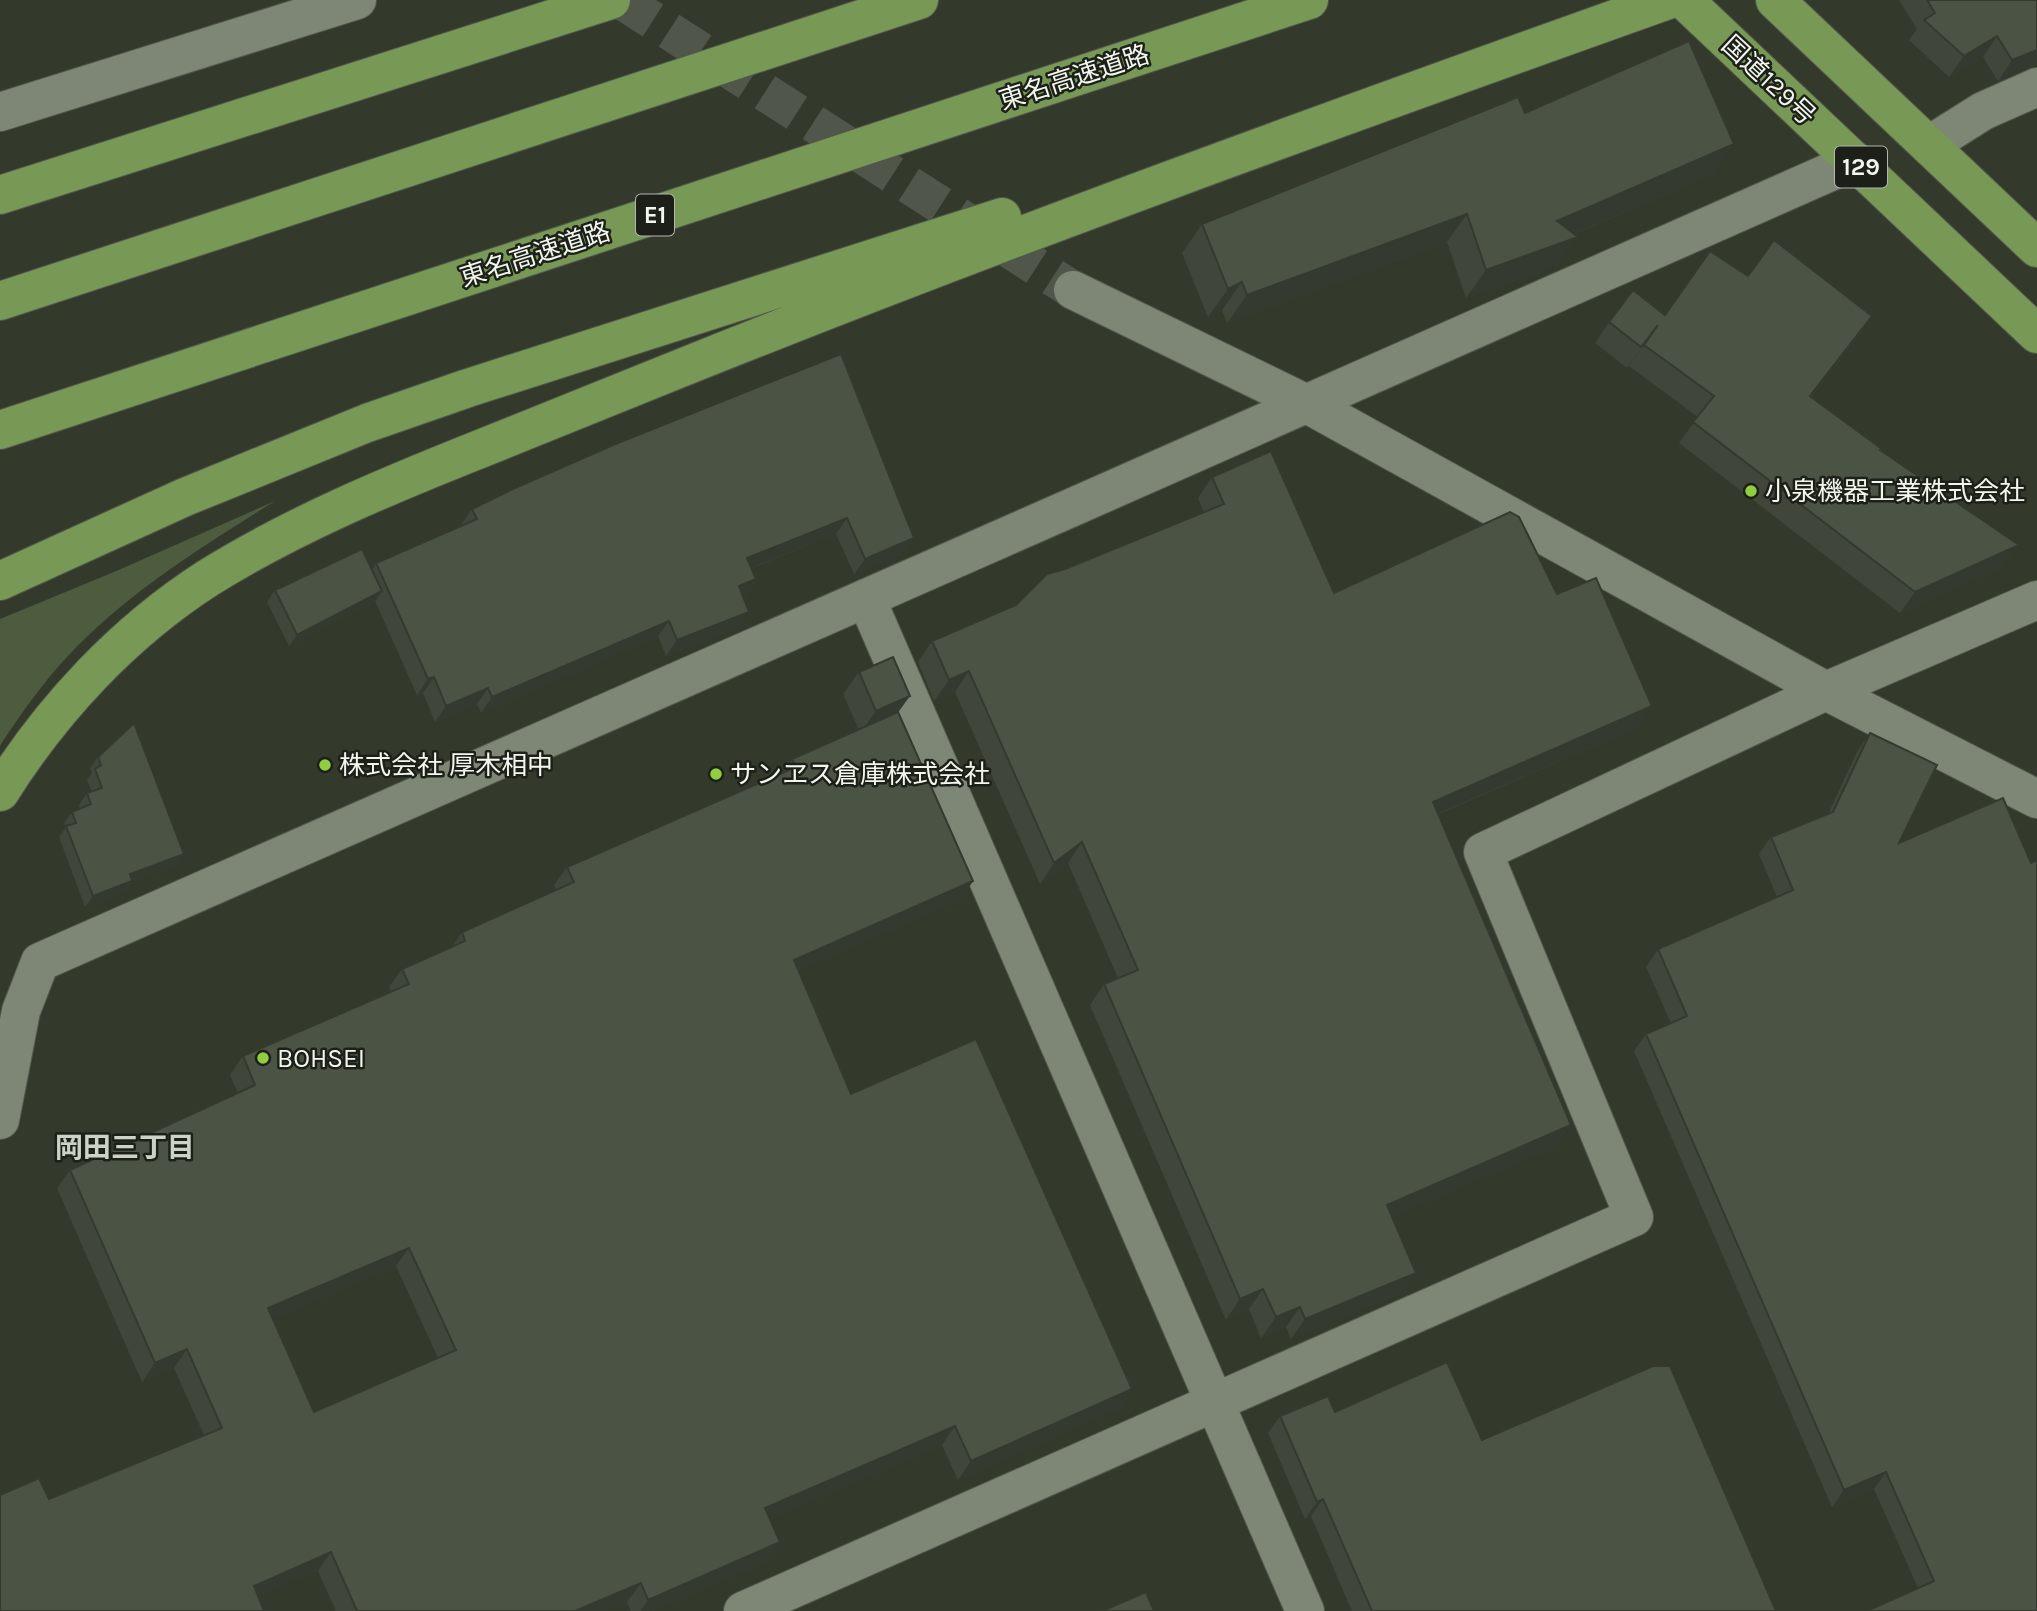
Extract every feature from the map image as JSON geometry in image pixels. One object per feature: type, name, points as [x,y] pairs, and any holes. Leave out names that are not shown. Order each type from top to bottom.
[{"type":"highway","points":[[0,195],[611,0]]},
{"type":"highway","points":[[0,301],[919,0]]},
{"type":"highway","name":"東名高速道路","points":[[0,429],[1310,0]]},
{"type":"highway","points":[[0,792],[19,762],[62,708],[104,661],[153,618],[218,573],[341,508],[425,471],[894,282],[1668,0]]},
{"type":"highway","name":"国道129号","points":[[1684,0],[2037,334]]},
{"type":"highway","name":"129","points":[[1775,0],[2037,247]]},
{"type":"highway","points":[[0,581],[282,456],[430,401],[1580,31]]},
{"type":"street","points":[[0,112],[357,0]]},
{"type":"street","points":[[1929,145],[1983,111],[2037,87]]},
{"type":"street","points":[[0,1120],[21,1011],[40,962],[1309,405],[1855,161]]},
{"type":"street","points":[[1073,290],[1309,405],[1826,691],[2037,799]]},
{"type":"street","points":[[866,598],[1305,1611]]},
{"type":"street","points":[[743,1611],[1634,1217],[1483,852],[1826,691],[2037,600]]},
{"type":"green space","points":[[275,501],[166,572],[114,612],[59,666],[0,746],[0,619]]},
{"type":"building","points":[[1927,0],[2037,0],[2037,50],[2012,60],[1997,36],[1964,56],[1924,20],[1935,13]]},
{"type":"building","points":[[1689,41],[1734,144],[1557,221],[1578,237],[1486,270],[1467,214],[1247,295],[1242,282],[1228,289],[1202,224],[1518,97],[1525,113]]},
{"type":"building","points":[[1774,240],[1872,316],[1810,396],[1882,449],[1880,450],[2019,545],[1915,592],[1693,422],[1714,396],[1644,345],[1658,325],[1641,347],[1609,322],[1633,290],[1665,315],[1710,251],[1748,276]]},
{"type":"building","points":[[841,354],[914,538],[865,559],[847,518],[747,558],[756,579],[739,586],[749,612],[677,640],[669,621],[492,697],[488,688],[446,706],[434,677],[428,679],[376,563],[477,519],[472,509],[515,488],[613,445]]},
{"type":"building","points":[[1271,451],[1334,593],[1510,512],[1519,517],[1557,594],[1596,578],[1652,706],[1433,802],[1571,1125],[1387,1205],[1416,1273],[1305,1319],[1300,1307],[1276,1317],[1263,1289],[1240,1299],[1104,984],[1138,970],[1082,842],[1054,863],[969,671],[949,680],[932,641],[1016,605],[1047,574],[1224,504],[1212,477]]},
{"type":"building","points":[[362,549],[382,591],[297,635],[275,590]]},
{"type":"building","points":[[893,657],[910,696],[876,711],[859,672]]},
{"type":"building","points":[[898,712],[973,881],[794,960],[851,1094],[976,1039],[1132,1389],[971,1461],[955,1426],[765,1508],[780,1542],[648,1600],[641,1583],[575,1611],[357,1611],[331,1552],[254,1586],[264,1611],[0,1611],[0,1495],[39,1478],[49,1499],[222,1428],[187,1349],[155,1363],[70,1170],[255,1085],[243,1056],[409,984],[402,969],[465,941],[462,932],[574,882],[567,867],[796,767],[792,759]],"holes":[[[409,1248],[456,1350],[314,1412],[268,1308]]]},
{"type":"building","points":[[134,723],[184,854],[130,874],[132,881],[93,896],[66,826],[76,823],[72,812],[91,804],[87,793],[102,788],[95,769],[101,765],[98,757]]},
{"type":"building","points":[[1870,733],[1937,765],[1899,843],[2003,798],[2031,863],[2037,860],[2037,1611],[1867,1611],[1934,1581],[1886,1472],[1844,1490],[1646,1034],[1687,1016],[1658,949],[1793,890],[1771,837],[1833,812]]},
{"type":"building","points":[[1447,1362],[1482,1440],[1653,1366],[1670,1366],[1776,1611],[1372,1611],[1323,1499],[1317,1502],[1280,1416],[1328,1396],[1335,1412]]},
{"type":"building","points":[[1146,1592],[1154,1611],[1102,1611]]},
{"type":"tunnel","points":[[621,0],[1073,290]]},
{"type":"place","name":"小泉機器工業株式会社","points":[[1751,491]]},
{"type":"place","name":"株式会社 厚木相中","points":[[325,765]]},
{"type":"place","name":"サンヱス倉庫株式会社","points":[[716,774]]},
{"type":"place","name":"BOHSEI","points":[[263,1058]]},
{"type":"district","name":"岡田三丁目","points":[[125,1147]]}]
